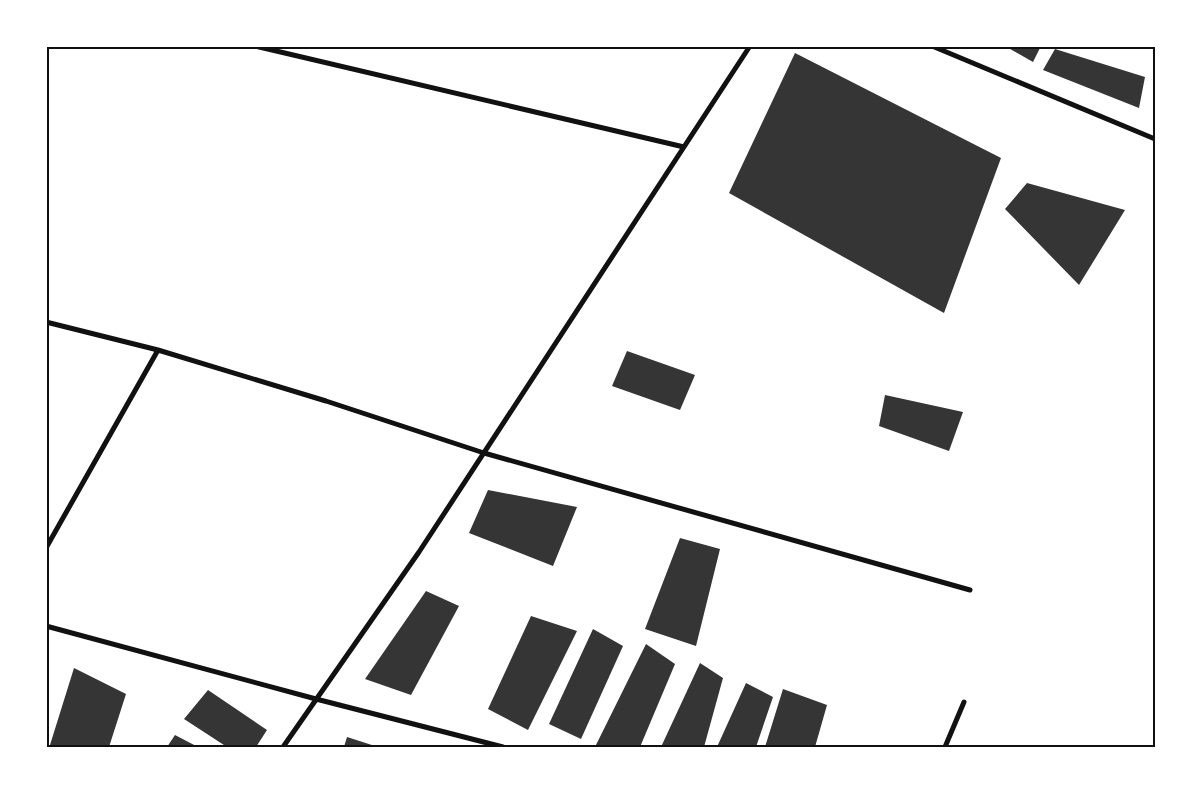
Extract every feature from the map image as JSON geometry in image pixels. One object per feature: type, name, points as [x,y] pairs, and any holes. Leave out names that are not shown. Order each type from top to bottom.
[{"type":"street","points":[[255,46],[684,147]]},
{"type":"street","points":[[283,747],[419,552],[750,46]]},
{"type":"street","points":[[932,46],[1155,140]]},
{"type":"street","points":[[46,322],[158,350],[326,401],[484,453],[970,590]]},
{"type":"street","points":[[46,548],[158,350]]},
{"type":"street","points":[[46,626],[503,747]]},
{"type":"street","points":[[945,747],[964,702]]},
{"type":"building","points":[[1005,46],[1041,46],[1033,62]]},
{"type":"building","points":[[1055,49],[1145,77],[1139,108],[1043,70]]},
{"type":"building","points":[[795,53],[1001,158],[944,313],[729,193]]},
{"type":"building","points":[[1027,183],[1125,210],[1079,285],[1005,209]]},
{"type":"building","points":[[627,351],[695,375],[680,410],[612,386]]},
{"type":"building","points":[[885,395],[963,412],[949,451],[879,426]]},
{"type":"building","points":[[488,490],[577,507],[553,566],[469,533]]},
{"type":"building","points":[[680,538],[720,549],[696,646],[645,629]]},
{"type":"building","points":[[426,591],[459,606],[411,695],[365,679]]},
{"type":"building","points":[[531,616],[577,631],[528,730],[488,709]]},
{"type":"building","points":[[593,629],[623,646],[581,739],[549,724]]},
{"type":"building","points":[[646,644],[675,664],[640,747],[595,747]]},
{"type":"building","points":[[700,663],[723,678],[704,747],[661,747]]},
{"type":"building","points":[[74,668],[126,694],[109,747],[50,745]]},
{"type":"building","points":[[746,683],[773,697],[756,747],[717,747]]},
{"type":"building","points":[[783,689],[827,705],[815,747],[765,747]]},
{"type":"building","points":[[208,690],[267,730],[256,747],[227,747],[184,719]]},
{"type":"building","points":[[175,735],[198,747],[167,747]]},
{"type":"building","points":[[347,737],[375,746],[375,747],[344,747]]}]
